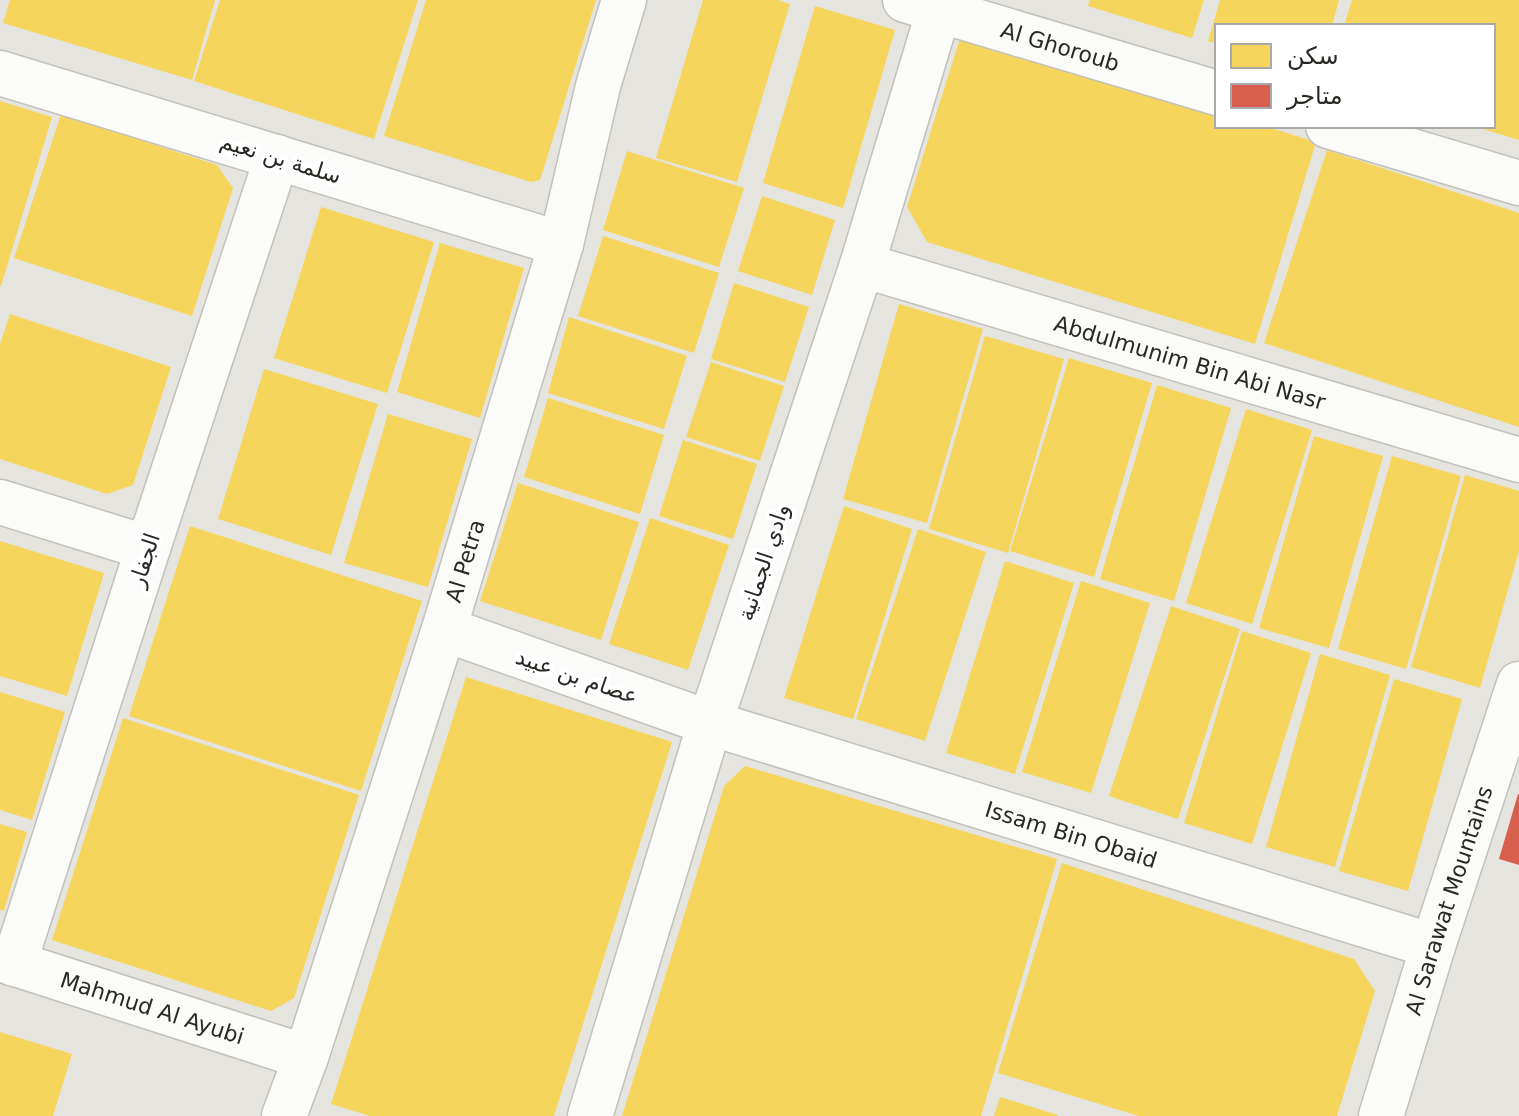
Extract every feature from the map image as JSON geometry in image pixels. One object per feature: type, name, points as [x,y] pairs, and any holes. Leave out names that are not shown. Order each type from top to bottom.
[{"type":"street","name":"Al Petra","points":[[284,1116],[306,1057],[444,629],[561,244],[598,86],[624,0]]},
{"type":"street","name":"Al Ghoroub","points":[[922,5],[1215,92]]},
{"type":"street","name":"وادي الجمانية","points":[[590,1116],[710,723],[862,265],[922,5]]},
{"type":"street","name":"سلمة بن نعيم","points":[[0,73],[561,244]]},
{"type":"street","points":[[1335,128],[1519,183]]},
{"type":"street","name":"الجفار","points":[[7,961],[277,157]]},
{"type":"street","name":"Abdulmunim Bin Abi Nasr","points":[[862,265],[1519,460]]},
{"type":"street","points":[[0,502],[148,548]]},
{"type":"street","name":"عصام بن عبيد","points":[[444,629],[710,723]]},
{"type":"street","name":"Al Sarawat Mountains","points":[[1381,1116],[1519,684]]},
{"type":"street","name":"Issam Bin Obaid","points":[[710,723],[1433,946]]},
{"type":"street","name":"Mahmud Al Ayubi","points":[[7,961],[306,1057]]},
{"type":"building: سكن","points":[[10,0],[215,0],[192,80],[3,23]]},
{"type":"building: سكن","points":[[220,0],[418,0],[374,139],[194,81]]},
{"type":"building: سكن","points":[[426,0],[596,0],[540,180],[531,182],[384,136]]},
{"type":"building: سكن","points":[[703,0],[778,0],[790,4],[737,182],[656,158]]},
{"type":"building: سكن","points":[[1090,0],[1204,0],[1192,38],[1088,6]]},
{"type":"building: سكن","points":[[1220,0],[1339,0],[1333,24],[1215,24],[1215,43],[1208,41]]},
{"type":"building: سكن","points":[[1352,0],[1519,0],[1519,140],[1479,128],[1495,128],[1495,24],[1345,24]]},
{"type":"building: سكن","points":[[815,6],[895,30],[843,208],[763,183]]},
{"type":"building: سكن","points":[[962,32],[1215,110],[1215,128],[1270,128],[1316,142],[1255,344],[927,242],[907,207]]},
{"type":"building: سكن","points":[[0,101],[52,117],[1,286],[0,286]]},
{"type":"building: سكن","points":[[61,114],[217,165],[233,188],[192,316],[14,258]]},
{"type":"building: سكن","points":[[1327,150],[1519,213],[1519,427],[1264,343]]},
{"type":"building: سكن","points":[[627,151],[744,188],[719,267],[603,230]]},
{"type":"building: سكن","points":[[762,196],[835,220],[812,295],[738,271]]},
{"type":"building: سكن","points":[[321,207],[434,242],[387,393],[274,358]]},
{"type":"building: سكن","points":[[603,236],[719,273],[694,353],[578,316]]},
{"type":"building: سكن","points":[[440,243],[524,268],[480,418],[397,392]]},
{"type":"building: سكن","points":[[734,283],[809,307],[785,382],[711,359]]},
{"type":"building: سكن","points":[[899,304],[983,329],[927,523],[843,499]]},
{"type":"building: سكن","points":[[10,314],[171,367],[133,485],[107,494],[0,459],[0,344]]},
{"type":"building: سكن","points":[[569,317],[687,356],[664,429],[548,393]]},
{"type":"building: سكن","points":[[985,336],[1064,359],[1008,553],[929,529]]},
{"type":"building: سكن","points":[[1069,358],[1152,383],[1094,577],[1010,551]]},
{"type":"building: سكن","points":[[711,362],[784,386],[760,461],[686,437]]},
{"type":"building: سكن","points":[[264,369],[378,404],[331,555],[218,519]]},
{"type":"building: سكن","points":[[1157,385],[1231,408],[1174,601],[1100,579]]},
{"type":"building: سكن","points":[[548,398],[664,435],[640,514],[524,477]]},
{"type":"building: سكن","points":[[1246,409],[1312,430],[1252,624],[1186,603]]},
{"type":"building: سكن","points":[[388,414],[472,439],[428,587],[344,563]]},
{"type":"building: سكن","points":[[1314,436],[1383,456],[1329,648],[1259,628]]},
{"type":"building: سكن","points":[[683,440],[757,464],[733,539],[659,516]]},
{"type":"building: سكن","points":[[1392,456],[1461,476],[1406,669],[1338,649]]},
{"type":"building: سكن","points":[[1465,475],[1519,491],[1519,551],[1480,688],[1411,667]]},
{"type":"building: سكن","points":[[518,483],[639,522],[601,640],[480,601]]},
{"type":"building: سكن","points":[[844,506],[912,529],[853,719],[784,698]]},
{"type":"building: سكن","points":[[650,518],[729,545],[688,670],[609,644]]},
{"type":"building: سكن","points":[[190,526],[422,601],[361,791],[129,716]]},
{"type":"building: سكن","points":[[918,529],[986,552],[925,741],[856,719]]},
{"type":"building: سكن","points":[[0,541],[104,573],[67,696],[0,676]]},
{"type":"building: سكن","points":[[1005,561],[1074,583],[1015,774],[946,753]]},
{"type":"building: سكن","points":[[1081,581],[1150,603],[1091,793],[1022,772]]},
{"type":"building: سكن","points":[[1171,606],[1240,629],[1178,819],[1109,796]]},
{"type":"building: سكن","points":[[1242,631],[1311,653],[1252,844],[1184,823]]},
{"type":"building: سكن","points":[[1320,654],[1390,675],[1335,867],[1266,847]]},
{"type":"building: سكن","points":[[466,677],[672,742],[554,1116],[370,1116],[331,1104]]},
{"type":"building: سكن","points":[[1394,679],[1462,699],[1408,891],[1339,871]]},
{"type":"building: سكن","points":[[0,692],[65,712],[32,820],[0,810]]},
{"type":"building: سكن","points":[[123,718],[359,795],[294,998],[271,1011],[52,940]]},
{"type":"building: سكن","points":[[745,766],[1057,859],[981,1116],[622,1116],[724,786]]},
{"type":"building: سكن","points":[[0,824],[27,832],[4,911],[0,910]]},
{"type":"building: سكن","points":[[1062,863],[1354,959],[1375,991],[1337,1116],[1139,1116],[998,1073]]},
{"type":"building: سكن","points":[[0,1032],[72,1054],[53,1116],[0,1116]]},
{"type":"building: سكن","points":[[1000,1097],[1058,1115],[1058,1116],[994,1116]]},
{"type":"building: متاجر","points":[[1519,794],[1519,865],[1499,859]]}]
